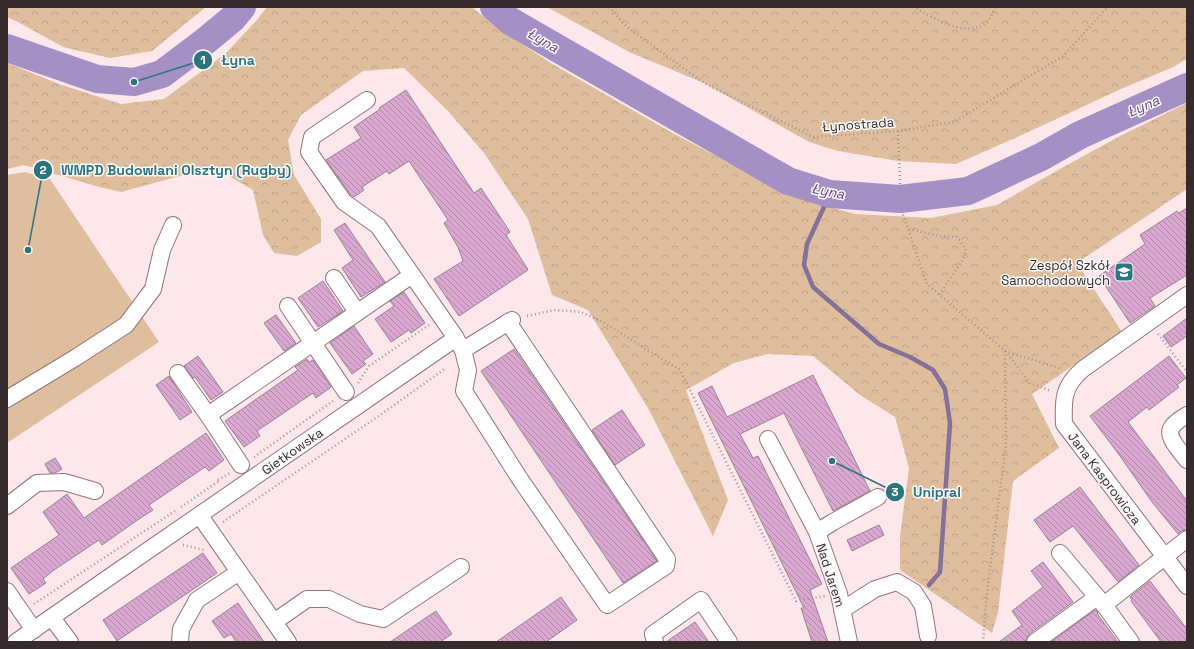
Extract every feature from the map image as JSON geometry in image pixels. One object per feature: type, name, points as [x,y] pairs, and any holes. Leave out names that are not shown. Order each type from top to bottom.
[{"type":"street","points":[[367,100],[312,137],[309,152],[344,202],[378,226],[459,344],[468,370],[464,391],[520,479],[607,605],[666,566],[667,559],[510,321]]},
{"type":"street","points":[[7,399],[126,325],[153,289],[162,250],[173,225]]},
{"type":"street","points":[[208,415],[412,275]]},
{"type":"street","points":[[334,278],[356,312]]},
{"type":"street","name":"Jana Kasprowicza","points":[[1187,295],[1078,373],[1073,378],[1067,389],[1063,408],[1064,424],[1187,586]]},
{"type":"street","points":[[288,306],[346,392]]},
{"type":"street","name":"Gietkowska","points":[[16,642],[115,573],[459,344],[510,321]]},
{"type":"street","points":[[178,373],[242,465]]},
{"type":"street","points":[[1187,415],[1172,426],[1170,438],[1187,458]]},
{"type":"street","name":"Nad Jarem","points":[[768,439],[817,532],[839,594],[849,642]]},
{"type":"street","points":[[7,506],[37,483],[64,482],[95,491]]},
{"type":"street","points":[[817,532],[878,497]]},
{"type":"street","points":[[200,516],[288,642]]},
{"type":"street","points":[[1035,642],[1101,601],[1165,557],[1187,539]]},
{"type":"street","points":[[1060,553],[1101,601],[1132,642]]},
{"type":"street","points":[[274,622],[307,599],[329,599],[360,614],[383,619],[461,567]]},
{"type":"street","points":[[180,642],[181,629],[197,600],[239,572]]},
{"type":"street","points":[[842,610],[875,589],[897,582],[914,592],[923,606],[928,636]]},
{"type":"street","points":[[7,591],[34,630]]},
{"type":"street","points":[[655,642],[653,634],[701,600],[729,642]]},
{"type":"street","points":[[52,618],[70,642]]},
{"type":"path","name":"Łynostrada","points":[[609,7],[627,27],[704,84],[813,137],[898,131],[954,122],[1063,56],[1108,7]]},
{"type":"path","points":[[913,7],[945,23],[962,28],[976,28],[988,20],[996,7]]},
{"type":"path","points":[[898,131],[901,209],[926,284],[1005,351],[1030,383],[1053,392]]},
{"type":"path","points":[[908,229],[938,236],[957,236],[966,249],[964,258],[939,295]]},
{"type":"path","points":[[510,321],[554,310],[581,312],[601,321],[680,370],[796,601],[839,594]]},
{"type":"path","points":[[1159,336],[1187,372]]},
{"type":"path","points":[[1005,351],[1078,373]]},
{"type":"path","points":[[983,642],[987,592],[1006,444],[1005,351]]},
{"type":"path","points":[[222,523],[446,368]]},
{"type":"path","points":[[34,605],[113,553],[218,480],[221,485]]},
{"type":"path","points":[[236,507],[239,511]]},
{"type":"path","points":[[177,544],[211,551]]},
{"type":"green space","points":[[7,7],[206,7],[152,51],[110,58],[63,47],[7,17]]},
{"type":"green space","points":[[267,7],[472,7],[496,27],[549,62],[669,131],[791,196],[855,214],[931,218],[997,205],[1120,136],[1187,103],[1187,189],[1077,263],[1122,332],[1032,394],[1059,448],[1013,481],[998,612],[992,633],[900,570],[900,536],[909,468],[895,417],[860,395],[813,356],[768,354],[734,363],[686,390],[728,500],[713,536],[648,408],[588,310],[552,295],[528,219],[484,153],[448,111],[404,68],[363,71],[301,115],[288,140],[294,175],[321,219],[321,242],[297,256],[274,253],[263,235],[253,190],[213,167],[121,192],[24,165],[7,169],[7,63],[59,84],[121,104],[164,99],[225,54]]},
{"type":"green space","points":[[547,7],[1187,7],[1187,59],[1171,68],[1121,89],[956,164],[898,161],[838,151],[809,142],[704,83],[629,52]]},
{"type":"green space","points":[[25,172],[50,179],[159,342],[7,443],[7,175]]},
{"type":"building","points":[[406,90],[474,193],[481,188],[510,232],[506,235],[528,270],[459,316],[434,279],[463,261],[458,247],[444,223],[448,220],[409,161],[389,174],[387,171],[362,187],[364,190],[354,197],[326,160],[361,138],[354,127]]},
{"type":"building","points":[[1187,208],[1187,275],[1150,298],[1155,306],[1130,323],[1099,276],[1145,244],[1140,235],[1177,211],[1179,213]]},
{"type":"building","points":[[345,223],[385,282],[361,297],[342,268],[353,260],[334,230]]},
{"type":"building","points":[[323,281],[343,311],[318,327],[298,298]]},
{"type":"building","points":[[404,292],[425,323],[411,333],[409,330],[391,342],[375,319],[394,306],[390,301]]},
{"type":"building","points":[[276,315],[296,343],[284,351],[264,323]]},
{"type":"building","points":[[1187,318],[1187,336],[1171,347],[1163,336]]},
{"type":"building","points":[[354,326],[373,354],[363,361],[366,364],[352,374],[330,343]]},
{"type":"building","points":[[514,349],[657,561],[623,583],[481,371]]},
{"type":"building","points":[[198,356],[223,392],[211,400],[195,377],[193,378],[184,366]]},
{"type":"building","points":[[1169,356],[1186,378],[1177,385],[1179,387],[1149,410],[1147,407],[1128,422],[1187,501],[1187,530],[1181,531],[1178,534],[1152,502],[1090,416]]},
{"type":"building","points":[[307,359],[309,362],[313,360],[331,387],[316,398],[313,393],[257,431],[260,436],[244,447],[225,421],[298,370],[295,367]]},
{"type":"building","points":[[813,375],[870,491],[833,511],[784,413],[740,434],[753,458],[758,456],[822,584],[810,590],[828,642],[812,642],[801,608],[804,608],[698,393],[712,386],[727,417]]},
{"type":"building","points":[[169,376],[192,412],[180,420],[156,385]]},
{"type":"building","points":[[622,410],[645,445],[615,465],[592,430]]},
{"type":"building","points":[[206,433],[224,460],[209,471],[205,467],[149,505],[153,510],[102,545],[99,540],[54,570],[43,579],[46,583],[29,594],[11,568],[59,535],[43,512],[67,494],[84,518]]},
{"type":"building","points":[[55,458],[62,469],[55,473],[50,473],[45,464]]},
{"type":"building","points":[[1080,487],[1139,565],[1118,582],[1073,526],[1050,542],[1034,520]]},
{"type":"building","points":[[879,525],[884,535],[852,551],[847,540]]},
{"type":"building","points":[[203,553],[217,573],[117,641],[103,620]]},
{"type":"building","points":[[1043,562],[1073,602],[1029,634],[1023,642],[999,642],[1022,625],[1012,611],[1043,587],[1031,571]]},
{"type":"building","points":[[1150,581],[1187,629],[1187,642],[1161,642],[1131,601],[1132,600],[1130,597]]},
{"type":"building","points":[[561,597],[577,620],[546,642],[496,642]]},
{"type":"building","points":[[238,603],[264,642],[236,642],[231,634],[224,638],[212,621]]},
{"type":"building","points":[[1095,610],[1118,642],[1051,642]]},
{"type":"building","points":[[436,611],[452,634],[440,642],[390,642]]},
{"type":"building","points":[[695,622],[709,642],[666,642]]},
{"type":"waterway","name":"Łyna","points":[[7,48],[97,79],[134,82],[162,74],[232,19],[242,7]]},
{"type":"waterway","name":"Łyna","points":[[494,7],[510,21],[788,181],[830,194],[900,199],[968,191],[1041,157],[1080,135],[1187,87]]},
{"type":"waterway","points":[[830,194],[807,244],[804,265],[813,287],[879,344],[910,357],[933,370],[945,389],[950,423],[940,572],[929,585]]},
{"type":"place","name":"Łyna","points":[[134,82]]},
{"type":"place","name":"WMPD Budowlani Olsztyn (Rugby)","points":[[28,250]]},
{"type":"place","name":"Zespół Szkół Samochodowych","points":[[1124,272]]},
{"type":"place","name":"Unipral","points":[[832,461]]}]
